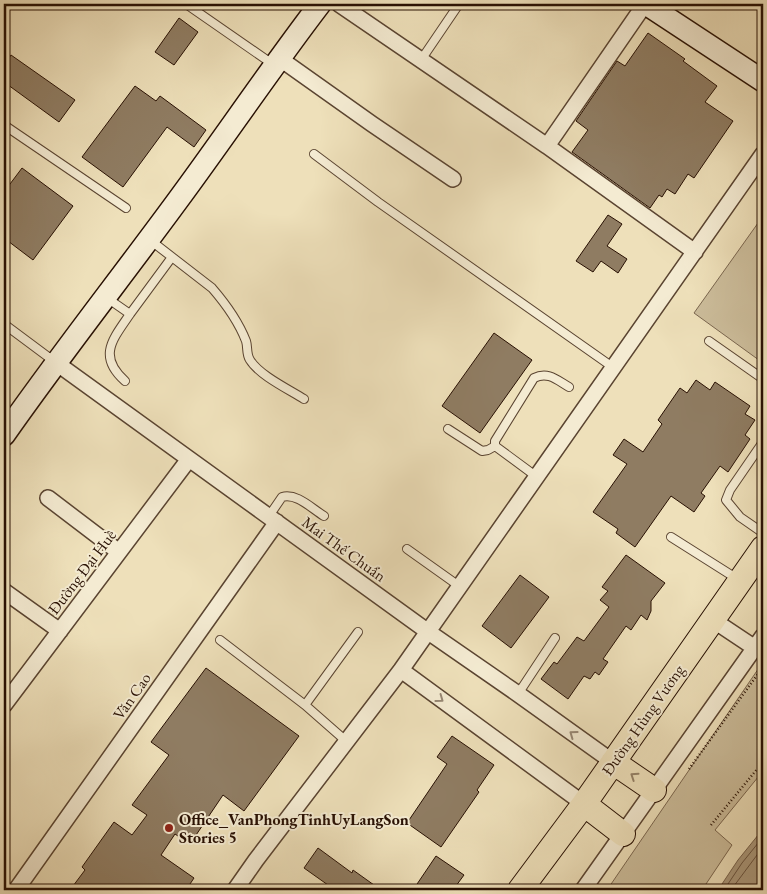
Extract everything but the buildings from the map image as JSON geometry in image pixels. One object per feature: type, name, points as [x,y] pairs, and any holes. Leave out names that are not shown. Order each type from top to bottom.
[{"type":"main road","name":"Đường Hùng Vương","points":[[520,890],[584,804],[763,548]]},
{"type":"main road","points":[[613,762],[654,790]]},
{"type":"main road","points":[[584,804],[623,834]]},
{"type":"street","points":[[4,435],[55,362],[149,239],[320,4]]},
{"type":"street","points":[[339,4],[547,146],[695,252]]},
{"type":"street","points":[[547,146],[645,4],[763,81]]},
{"type":"street","points":[[277,61],[453,179]]},
{"type":"street","points":[[235,890],[401,670],[763,154]]},
{"type":"street","name":"Mai Thế Chuẩn","points":[[55,362],[427,631],[613,762]]},
{"type":"street","name":"Đường Đại Huề","points":[[4,705],[189,459]]},
{"type":"street","points":[[48,498],[119,552]]},
{"type":"street","name":"Văn Cao","points":[[16,890],[273,519]]},
{"type":"street","points":[[4,591],[60,630]]},
{"type":"street","points":[[583,890],[759,642],[713,620]]},
{"type":"street","points":[[401,670],[584,804]]},
{"type":"lane","points":[[186,4],[277,61]]},
{"type":"lane","points":[[421,60],[459,4]]},
{"type":"lane","points":[[4,125],[126,208]]},
{"type":"lane","points":[[314,154],[378,202],[614,368]]},
{"type":"lane","points":[[149,239],[219,295],[241,331],[246,343],[248,358],[253,365],[267,376],[304,398]]},
{"type":"lane","points":[[125,381],[115,372],[110,363],[109,351],[112,341],[172,257]]},
{"type":"lane","points":[[105,297],[130,314]]},
{"type":"lane","points":[[4,324],[55,362]]},
{"type":"lane","points":[[709,341],[763,380]]},
{"type":"lane","points":[[495,446],[497,434],[534,378],[546,374],[569,386]]},
{"type":"lane","points":[[448,429],[482,451],[495,446]]},
{"type":"lane","points":[[763,442],[730,490],[726,500],[740,517],[763,533]]},
{"type":"lane","points":[[495,446],[537,477]]},
{"type":"lane","points":[[273,519],[282,498],[289,496],[296,498],[324,516]]},
{"type":"lane","points":[[671,537],[740,581]]},
{"type":"lane","points":[[407,549],[459,586]]},
{"type":"lane","points":[[305,705],[358,632]]},
{"type":"lane","points":[[518,694],[555,638]]},
{"type":"lane","points":[[220,640],[305,705],[346,741]]},
{"type":"path","points":[[711,824],[763,762]]},
{"type":"shaded area","points":[[763,216],[763,363],[694,313]]},
{"type":"shaded area","points":[[763,662],[763,771],[715,830],[732,845],[702,890],[607,890]]},
{"type":"water","points":[[763,829],[763,890],[718,890],[738,860]]},
{"type":"place","name":"Office_VanPhongTinhUyLangSon Stories 5","points":[[169,828]]}]
